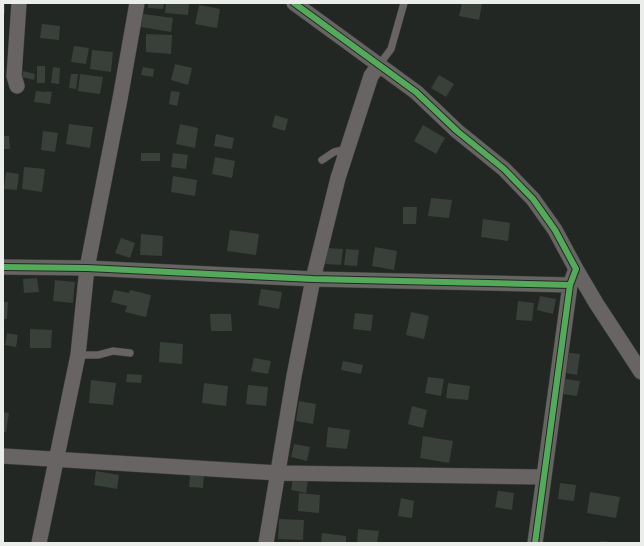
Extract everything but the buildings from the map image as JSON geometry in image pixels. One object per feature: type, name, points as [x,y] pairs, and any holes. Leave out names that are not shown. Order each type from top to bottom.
[{"type":"street","points":[[17,86],[14,76],[19,3]]},
{"type":"street","points":[[39,543],[78,355],[87,268],[137,3]]},
{"type":"street","points":[[294,3],[416,92],[457,131],[509,174],[533,199],[555,230],[596,303],[641,372]]},
{"type":"street","points":[[266,543],[294,376],[313,278],[338,178],[371,76],[379,65]]},
{"type":"street","points":[[3,267],[87,268],[313,278],[570,285]]},
{"type":"street","points":[[535,543],[570,285],[576,269]]},
{"type":"street","points":[[3,456],[278,473],[543,477]]},
{"type":"lane","points":[[379,65],[391,49],[404,3]]},
{"type":"lane","points":[[322,160],[334,152],[347,149]]},
{"type":"lane","points":[[78,355],[98,355],[114,351],[130,353]]},
{"type":"cycle path","points":[[294,3],[416,92],[457,131],[504,169],[533,199],[555,230],[576,269],[570,285],[535,543]]},
{"type":"cycle path","points":[[3,267],[87,268],[313,279],[570,285]]}]
